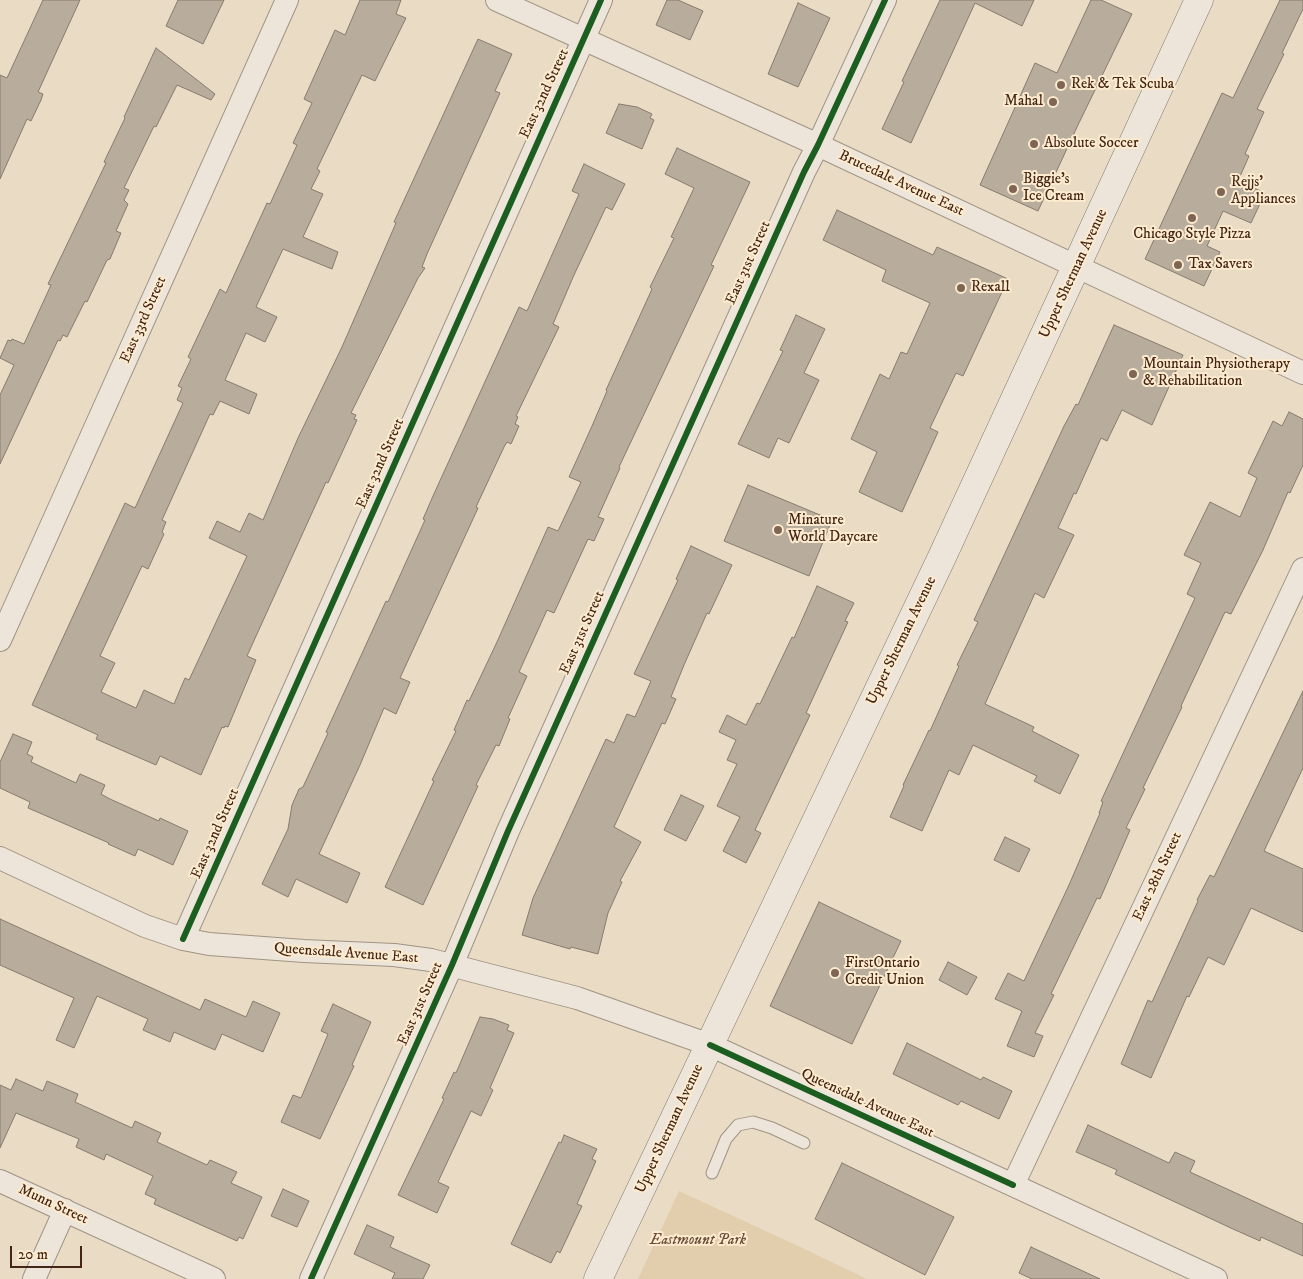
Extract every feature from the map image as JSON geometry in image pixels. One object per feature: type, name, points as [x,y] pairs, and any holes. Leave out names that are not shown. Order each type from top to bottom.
[{"type":"main road","name":"Upper Sherman Avenue","points":[[598,1279],[942,558],[1200,0]]},
{"type":"street","name":"East 33rd Street","points":[[0,640],[287,0]]},
{"type":"street","name":"Brucedale Avenue East","points":[[496,0],[818,145],[1303,373]]},
{"type":"street","name":"East 32nd Street","points":[[183,939],[601,0]]},
{"type":"street","name":"East 31st Street","points":[[311,1279],[452,965],[516,813],[804,172],[885,0]]},
{"type":"street","name":"East 28th Street","points":[[1013,1185],[1303,569]]},
{"type":"street","name":"Queensdale Avenue East","points":[[0,858],[145,926],[183,939],[209,944],[304,951],[394,954],[452,965],[577,998],[710,1045],[1216,1279]]},
{"type":"street","name":"Munn Street","points":[[0,1180],[214,1279]]},
{"type":"street","points":[[34,1279],[65,1210]]},
{"type":"lane","points":[[712,1172],[726,1139],[738,1125],[753,1122],[772,1128],[804,1143]]},
{"type":"green space","name":"Eastmount Park","points":[[679,1191],[796,1245],[867,1279],[638,1279]]},
{"type":"building","points":[[43,0],[80,0],[38,92],[43,94],[41,100],[31,121],[27,119],[0,179],[0,75],[7,78]]},
{"type":"building","points":[[178,0],[224,0],[203,44],[166,26]]},
{"type":"building","points":[[360,0],[401,0],[396,14],[406,18],[375,81],[362,75],[317,169],[320,171],[311,189],[323,194],[303,237],[338,252],[332,269],[283,249],[256,307],[277,317],[265,342],[246,333],[225,380],[257,394],[249,414],[220,401],[213,415],[210,414],[162,520],[166,522],[162,532],[164,534],[148,569],[142,566],[100,656],[115,663],[101,692],[136,708],[144,690],[174,704],[185,678],[189,680],[247,556],[209,538],[217,521],[240,532],[249,513],[263,520],[298,438],[342,347],[396,223],[394,222],[478,39],[512,54],[495,91],[500,93],[427,254],[422,267],[425,268],[418,278],[351,413],[356,415],[354,419],[357,420],[328,483],[326,482],[247,656],[256,660],[228,727],[222,727],[201,775],[160,756],[156,765],[96,739],[98,735],[32,705],[125,503],[135,508],[183,403],[177,400],[182,388],[178,386],[191,359],[188,357],[220,289],[226,293],[267,203],[270,204],[297,145],[293,143],[312,103],[304,99],[335,30],[345,35]]},
{"type":"building","points":[[667,0],[678,0],[703,11],[690,40],[656,25]]},
{"type":"building","points":[[940,0],[1034,0],[1022,26],[975,3],[911,143],[882,129]]},
{"type":"building","points":[[1091,0],[1101,0],[1132,14],[1038,211],[980,185],[1035,63],[1057,73]]},
{"type":"building","points":[[1280,0],[1303,0],[1303,9],[1282,53],[1284,54],[1257,109],[1264,112],[1245,154],[1249,156],[1238,181],[1265,193],[1251,223],[1223,211],[1207,246],[1220,252],[1204,286],[1145,259],[1222,93],[1233,98]]},
{"type":"building","points":[[798,3],[830,18],[798,87],[768,74]]},
{"type":"building","points":[[156,48],[215,94],[211,100],[177,85],[156,127],[154,126],[124,188],[129,190],[124,200],[128,204],[116,231],[121,233],[110,259],[107,260],[87,302],[85,301],[67,337],[63,335],[60,341],[58,340],[0,464],[0,395],[14,365],[0,358],[8,340],[11,341],[12,339],[24,344],[51,285],[48,284],[106,163],[104,162]]},
{"type":"building","points":[[619,104],[637,107],[652,114],[650,118],[654,120],[642,149],[606,133]]},
{"type":"building","points":[[677,148],[750,182],[711,265],[714,266],[619,467],[598,517],[604,519],[594,541],[588,539],[554,613],[547,610],[519,672],[527,676],[508,718],[510,719],[499,746],[496,745],[476,785],[478,786],[423,905],[385,887],[434,781],[432,780],[456,731],[454,730],[467,700],[469,701],[497,642],[548,527],[558,531],[581,482],[569,477],[652,289],[650,287],[674,238],[671,237],[694,188],[665,174]]},
{"type":"building","points":[[584,164],[625,184],[612,210],[606,207],[574,275],[553,324],[559,327],[516,416],[518,417],[515,424],[519,426],[511,444],[507,442],[504,447],[400,678],[410,682],[396,714],[384,708],[319,854],[360,873],[347,903],[296,879],[288,897],[262,884],[288,829],[292,805],[299,789],[303,787],[386,601],[388,602],[425,520],[423,519],[433,496],[519,307],[527,311],[579,194],[572,191]]},
{"type":"building","points":[[837,210],[933,255],[937,247],[1008,279],[963,376],[956,373],[930,428],[938,432],[902,512],[859,492],[877,452],[851,439],[880,374],[889,379],[901,352],[907,354],[930,303],[882,281],[886,270],[823,240]]},
{"type":"building","points":[[796,315],[825,329],[804,373],[819,380],[789,443],[778,438],[769,458],[738,444],[783,351],[780,350]]},
{"type":"building","points":[[1114,325],[1183,355],[1152,425],[1122,410],[1107,441],[1101,438],[1076,494],[1074,493],[1058,528],[1074,535],[1044,598],[1035,593],[985,704],[1034,727],[1032,731],[1079,755],[1060,794],[1034,781],[1037,776],[973,745],[959,775],[949,770],[922,831],[890,817],[978,622],[974,620],[1064,426],[1076,404],[1078,405]]},
{"type":"building","points":[[1289,412],[1303,419],[1303,465],[1290,493],[1288,492],[1263,550],[1231,614],[1225,612],[1143,788],[1145,789],[1126,828],[1130,830],[1100,899],[1097,898],[1051,994],[1054,995],[1035,1033],[1043,1036],[1034,1057],[1007,1046],[1022,1011],[995,999],[1008,973],[1024,981],[1100,813],[1103,802],[1101,801],[1195,598],[1187,594],[1201,563],[1184,555],[1210,502],[1240,517],[1257,478],[1248,473],[1273,421],[1282,426]]},
{"type":"building","name":"Minature World Daycare","points":[[748,485],[832,520],[809,576],[724,541]]},
{"type":"building","points":[[691,546],[732,565],[709,614],[707,613],[684,665],[671,697],[676,699],[665,724],[662,723],[614,827],[641,842],[620,881],[622,882],[608,913],[598,954],[571,947],[570,949],[522,935],[533,898],[606,739],[614,743],[627,714],[635,717],[651,681],[634,674],[678,580],[676,579]]},
{"type":"building","points":[[817,586],[854,603],[845,621],[848,622],[806,713],[810,715],[755,830],[761,833],[746,863],[723,851],[740,817],[717,806],[737,764],[727,760],[736,740],[719,732],[727,715],[746,725],[757,703],[760,704],[792,637],[794,638]]},
{"type":"building","points":[[1303,691],[1303,768],[1264,851],[1303,869],[1303,932],[1251,908],[1224,965],[1208,957],[1189,997],[1187,996],[1151,1078],[1121,1064],[1148,1000],[1152,1002],[1197,900],[1210,875],[1214,877]]},
{"type":"building","points":[[13,734],[32,742],[27,754],[33,757],[31,762],[76,783],[80,774],[105,785],[101,794],[110,799],[159,821],[160,818],[188,831],[173,865],[138,849],[135,856],[108,844],[28,808],[30,802],[0,788],[0,762]]},
{"type":"building","points":[[681,795],[704,806],[686,841],[664,830]]},
{"type":"building","points":[[1005,837],[1030,849],[1019,872],[994,860]]},
{"type":"building","name":"FirstOntario Credit Union","points":[[819,902],[901,941],[852,1044],[770,1006]]},
{"type":"building","points":[[0,919],[200,1010],[205,999],[246,1017],[253,1001],[280,1013],[263,1052],[222,1034],[215,1050],[174,1032],[170,1042],[143,1030],[148,1019],[97,996],[74,1048],[56,1040],[74,998],[0,965]]},
{"type":"building","points":[[948,962],[977,977],[967,995],[939,980]]},
{"type":"building","points":[[333,1004],[371,1022],[352,1065],[354,1066],[320,1139],[281,1122],[293,1095],[301,1098],[328,1034],[321,1031]]},
{"type":"building","points":[[480,1017],[493,1019],[509,1025],[507,1030],[514,1033],[490,1088],[493,1090],[481,1116],[471,1111],[438,1182],[449,1187],[437,1213],[398,1195],[444,1099],[442,1098],[454,1072],[456,1073]]},
{"type":"building","points":[[907,1043],[981,1080],[983,1077],[1012,1091],[999,1119],[961,1101],[958,1105],[893,1074]]},
{"type":"building","points":[[16,1079],[43,1091],[47,1081],[78,1094],[75,1102],[132,1128],[135,1121],[161,1133],[157,1142],[207,1165],[210,1160],[237,1172],[231,1183],[262,1197],[243,1239],[239,1237],[237,1241],[154,1204],[156,1199],[145,1194],[153,1176],[106,1154],[104,1160],[76,1147],[79,1139],[16,1113],[0,1148],[0,1085],[11,1090]]},
{"type":"building","points":[[1088,1125],[1169,1163],[1175,1152],[1195,1161],[1190,1172],[1303,1224],[1303,1256],[1261,1237],[1260,1241],[1233,1229],[1115,1174],[1117,1170],[1076,1152]]},
{"type":"building","points":[[564,1135],[597,1149],[592,1159],[596,1161],[577,1204],[582,1206],[560,1253],[557,1251],[551,1263],[511,1244]]},
{"type":"building","points":[[842,1163],[954,1217],[925,1275],[815,1219]]},
{"type":"building","points":[[283,1189],[309,1201],[297,1227],[271,1216]]},
{"type":"building","points":[[367,1225],[394,1237],[390,1247],[430,1265],[423,1279],[392,1279],[395,1273],[354,1254]]},
{"type":"building","points":[[1031,1247],[1100,1279],[1032,1279],[1019,1273]]},
{"type":"cycle path","points":[[183,939],[601,0]]},
{"type":"cycle path","points":[[311,1279],[452,965],[508,831],[804,172],[885,0]]},
{"type":"cycle path","points":[[710,1045],[1013,1185]]},
{"type":"place","name":"Rek & Tek Scuba","points":[[1061,85]]},
{"type":"place","name":"Mahal","points":[[1053,102]]},
{"type":"place","name":"Absolute Soccer","points":[[1034,144]]},
{"type":"place","name":"Biggie's Ice Cream","points":[[1013,189]]},
{"type":"place","name":"Rejjs' Appliances","points":[[1221,192]]},
{"type":"place","name":"Chicago Style Pizza","points":[[1192,218]]},
{"type":"place","name":"Tax Savers","points":[[1178,265]]},
{"type":"place","name":"Rexall","points":[[961,288]]},
{"type":"place","name":"Mountain Physiotherapy & Rehabilitation","points":[[1133,374]]},
{"type":"place","name":"Minature World Daycare","points":[[778,530]]},
{"type":"place","name":"FirstOntario Credit Union","points":[[835,973]]}]
